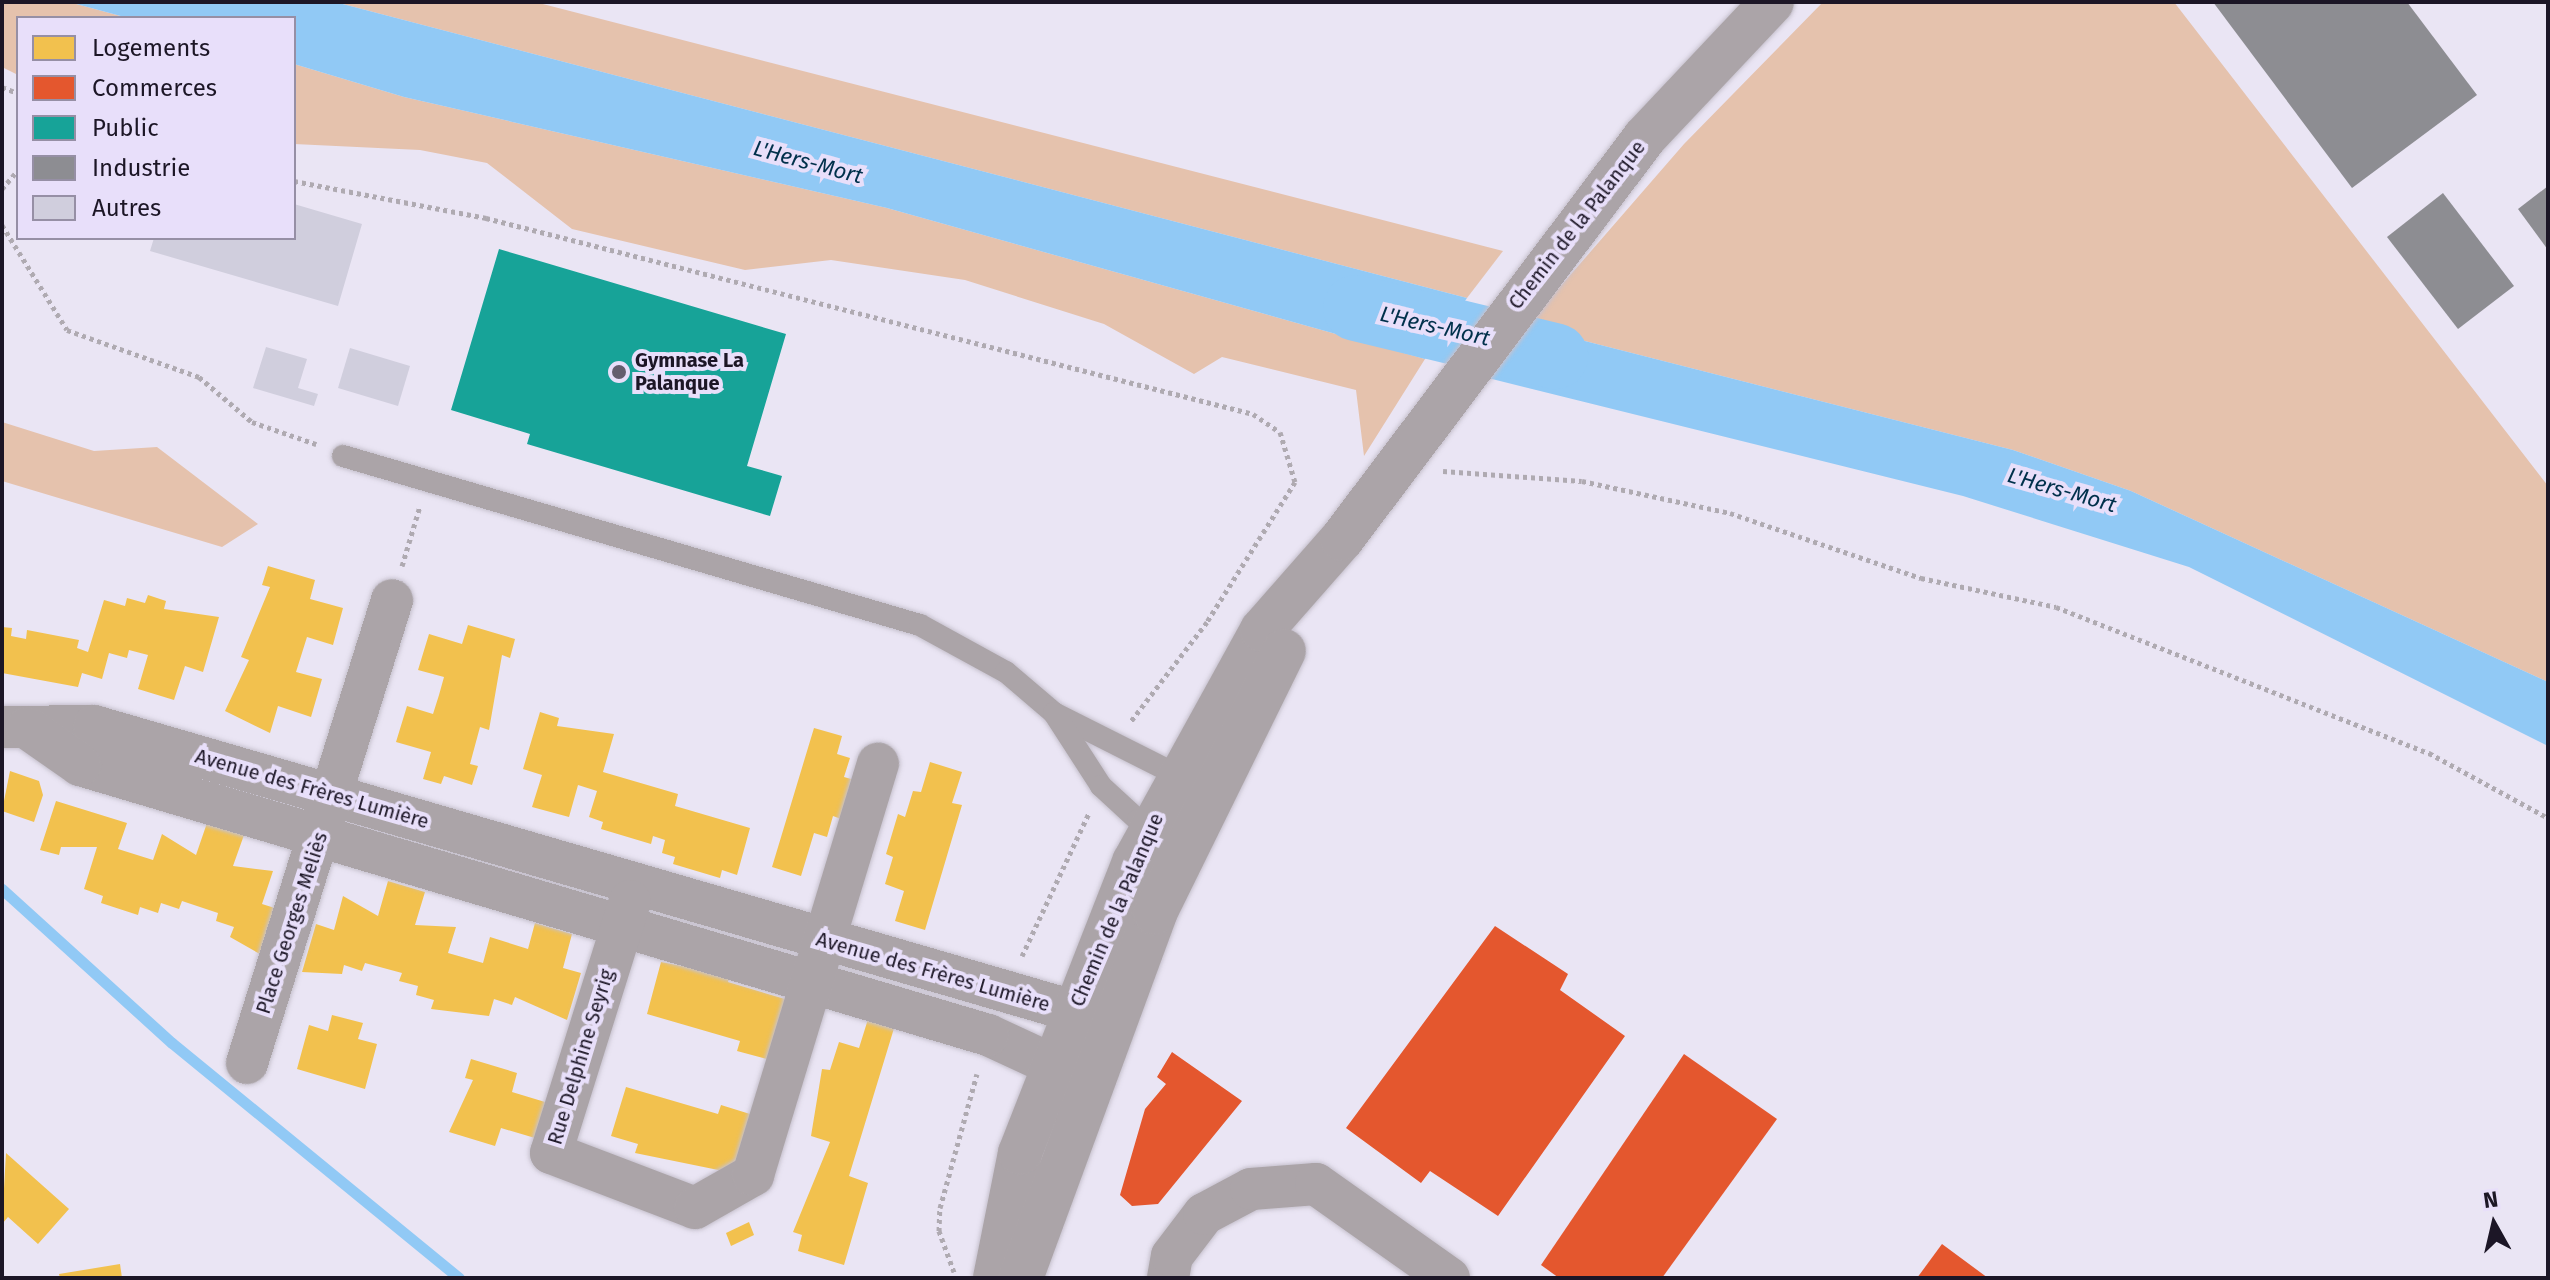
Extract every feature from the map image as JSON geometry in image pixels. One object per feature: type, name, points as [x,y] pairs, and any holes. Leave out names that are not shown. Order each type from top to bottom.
[{"type":"street","name":"Chemin de la Palanque","points":[[995,1278],[1006,1201],[1073,1014],[1151,826],[1262,630],[1342,539],[1570,232],[1645,137],[1772,2]]},
{"type":"street","name":"Chemin de la Palanque","points":[[1021,1278],[1101,1052],[1200,813],[1342,539]]},
{"type":"street","name":"Place Georges Meliès","points":[[247,1063],[392,600]]},
{"type":"street","name":"Avenue des Frères Lumière","points":[[14,728],[94,726],[333,793],[1073,1014],[1101,1052]]},
{"type":"street","name":"Avenue des Frères Lumière","points":[[14,728],[80,765],[988,1035],[1053,1065]]},
{"type":"street","name":"Rue Delphine Seyrig","points":[[636,884],[551,1153],[695,1208],[753,1175],[828,942],[878,764]]},
{"type":"street","points":[[1053,1065],[1101,1052]]},
{"type":"street","points":[[1168,1278],[1172,1256],[1204,1214],[1251,1189],[1316,1184],[1449,1278]]},
{"type":"lane","points":[[343,456],[920,625],[1006,672],[1054,713],[1182,772],[1200,813],[1151,826],[1101,786],[1054,713]]},
{"type":"path","points":[[2,189],[16,172]]},
{"type":"path","points":[[296,181],[486,218],[1253,414],[1280,432],[1295,482],[1207,622],[1126,727]]},
{"type":"path","points":[[2,225],[67,330],[199,377],[260,426],[343,456]]},
{"type":"path","points":[[1402,456],[1426,479],[1458,469],[1582,481],[1730,513],[1921,578],[2056,607],[2429,753],[2548,818]]},
{"type":"path","points":[[392,600],[427,482]]},
{"type":"shaded area","points":[[2,2],[69,2],[121,16],[16,16],[16,74],[2,67]]},
{"type":"shaded area","points":[[335,2],[535,2],[1503,251],[1467,298]]},
{"type":"shaded area","points":[[1823,2],[2174,2],[2548,486],[2548,682],[2131,491],[2013,450],[1526,326],[1684,144]]},
{"type":"shaded area","points":[[296,65],[404,97],[887,208],[1425,359],[1364,456],[1356,390],[1222,357],[1194,374],[1104,324],[965,280],[831,260],[745,270],[572,229],[487,163],[420,150],[296,144]]},
{"type":"shaded area","points":[[2,422],[94,451],[157,447],[258,524],[222,547],[2,481]]},
{"type":"water","points":[[69,2],[335,2],[1467,298],[1425,359],[887,208],[404,97],[296,65],[296,16],[121,16]]},
{"type":"water","points":[[1526,326],[2013,450],[2131,491],[2548,682],[2548,746],[2189,567],[1963,496],[1488,378]]},
{"type":"building: Logements","points":[[268,566],[315,580],[310,599],[343,608],[333,645],[307,637],[296,672],[322,679],[311,717],[278,706],[270,733],[225,711],[249,660],[241,657],[270,587],[262,585]]},
{"type":"building: Logements","points":[[148,595],[166,601],[164,609],[219,617],[203,672],[185,666],[174,700],[138,689],[148,655],[129,650],[127,658],[109,653],[102,679],[82,673],[78,687],[2,673],[2,627],[12,628],[11,636],[26,639],[27,630],[79,640],[77,648],[88,652],[104,600],[125,606],[127,598],[145,603]]},
{"type":"building: Logements","points":[[468,625],[515,639],[510,658],[502,655],[489,730],[480,727],[470,764],[478,766],[472,785],[444,776],[441,784],[423,779],[431,752],[396,742],[407,706],[433,714],[439,695],[444,677],[418,670],[429,634],[462,644]]},
{"type":"building: Logements","points":[[540,712],[559,718],[557,726],[614,734],[603,772],[678,794],[675,806],[750,828],[737,875],[722,870],[720,878],[673,864],[675,857],[662,853],[665,840],[653,836],[651,844],[601,829],[603,822],[589,817],[597,791],[578,785],[569,817],[532,807],[542,775],[523,769]]},
{"type":"building: Logements","points":[[814,728],[842,736],[837,754],[850,758],[844,777],[851,779],[841,819],[833,816],[827,837],[814,833],[801,876],[772,867]]},
{"type":"building: Logements","points":[[930,762],[962,772],[952,803],[962,805],[925,930],[895,921],[904,891],[885,884],[893,857],[886,854],[898,814],[905,817],[913,791],[921,792]]},
{"type":"building: Logements","points":[[10,771],[39,781],[43,795],[34,822],[2,811]]},
{"type":"building: Logements","points":[[56,801],[127,823],[118,849],[153,860],[162,834],[196,855],[207,823],[244,835],[233,866],[273,871],[262,904],[281,910],[265,957],[230,937],[234,927],[216,921],[218,913],[182,901],[179,909],[161,903],[158,913],[140,907],[138,915],[101,903],[103,896],[84,889],[97,847],[61,847],[59,855],[40,850]]},
{"type":"building: Logements","points":[[388,881],[425,892],[415,925],[456,927],[448,953],[483,963],[490,937],[528,949],[535,923],[572,934],[563,968],[581,973],[567,1020],[515,997],[512,1005],[494,999],[489,1016],[431,1009],[434,1000],[416,995],[418,986],[399,981],[402,973],[365,963],[362,971],[344,965],[342,974],[302,972],[316,924],[334,930],[343,896],[378,916]]},
{"type":"building: Logements","points":[[661,962],[730,975],[728,982],[785,999],[767,1059],[737,1051],[740,1041],[647,1014]]},
{"type":"building: Logements","points":[[332,1015],[363,1023],[358,1039],[377,1044],[365,1089],[297,1069],[309,1025],[328,1031]]},
{"type":"building: Logements","points":[[869,1016],[895,1025],[849,1176],[868,1183],[844,1265],[798,1251],[802,1235],[793,1232],[830,1142],[811,1136],[822,1069],[830,1070],[839,1042],[859,1048]]},
{"type":"building: Logements","points":[[471,1059],[517,1073],[512,1092],[545,1102],[535,1138],[501,1128],[495,1146],[449,1132],[473,1080],[465,1078]]},
{"type":"building: Logements","points":[[626,1087],[718,1114],[721,1105],[750,1114],[733,1173],[635,1153],[638,1144],[611,1136]]},
{"type":"building: Logements","points":[[6,1153],[69,1209],[38,1244],[8,1217],[2,1224]]},
{"type":"building: Logements","points":[[749,1222],[754,1235],[731,1246],[726,1233]]},
{"type":"building: Logements","points":[[120,1264],[122,1278],[60,1278],[59,1274]]},
{"type":"building: Commerces","points":[[1495,926],[1568,974],[1560,990],[1625,1036],[1498,1216],[1430,1171],[1421,1183],[1346,1128]]},
{"type":"building: Commerces","points":[[1172,1052],[1242,1101],[1158,1204],[1132,1206],[1120,1195],[1145,1109],[1166,1084],[1157,1077]]},
{"type":"building: Commerces","points":[[1684,1054],[1777,1119],[1662,1278],[1559,1278],[1541,1265]]},
{"type":"building: Commerces","points":[[1942,1244],[1988,1278],[1917,1278]]},
{"type":"building: Public","name":"Gymnase La Palanque","points":[[499,249],[786,334],[747,466],[782,476],[770,516],[527,444],[530,434],[451,410]]},
{"type":"building: Industrie","points":[[2213,2],[2407,2],[2477,95],[2352,188]]},
{"type":"building: Industrie","points":[[2548,186],[2548,250],[2518,209]]},
{"type":"building: Industrie","points":[[2443,193],[2514,286],[2458,329],[2387,237]]},
{"type":"building: Autres","points":[[296,205],[362,224],[338,306],[150,251],[153,240],[296,240]]},
{"type":"building: Autres","points":[[266,347],[307,359],[298,388],[318,394],[314,406],[253,388]]},
{"type":"building: Autres","points":[[350,348],[410,366],[398,406],[338,388]]},
{"type":"waterway","name":"L'Hers-Mort","points":[[1356,308],[1555,356]]},
{"type":"waterway","points":[[2,889],[172,1043],[459,1278]]},
{"type":"place","name":"Gymnase La Palanque","points":[[619,372]]}]
